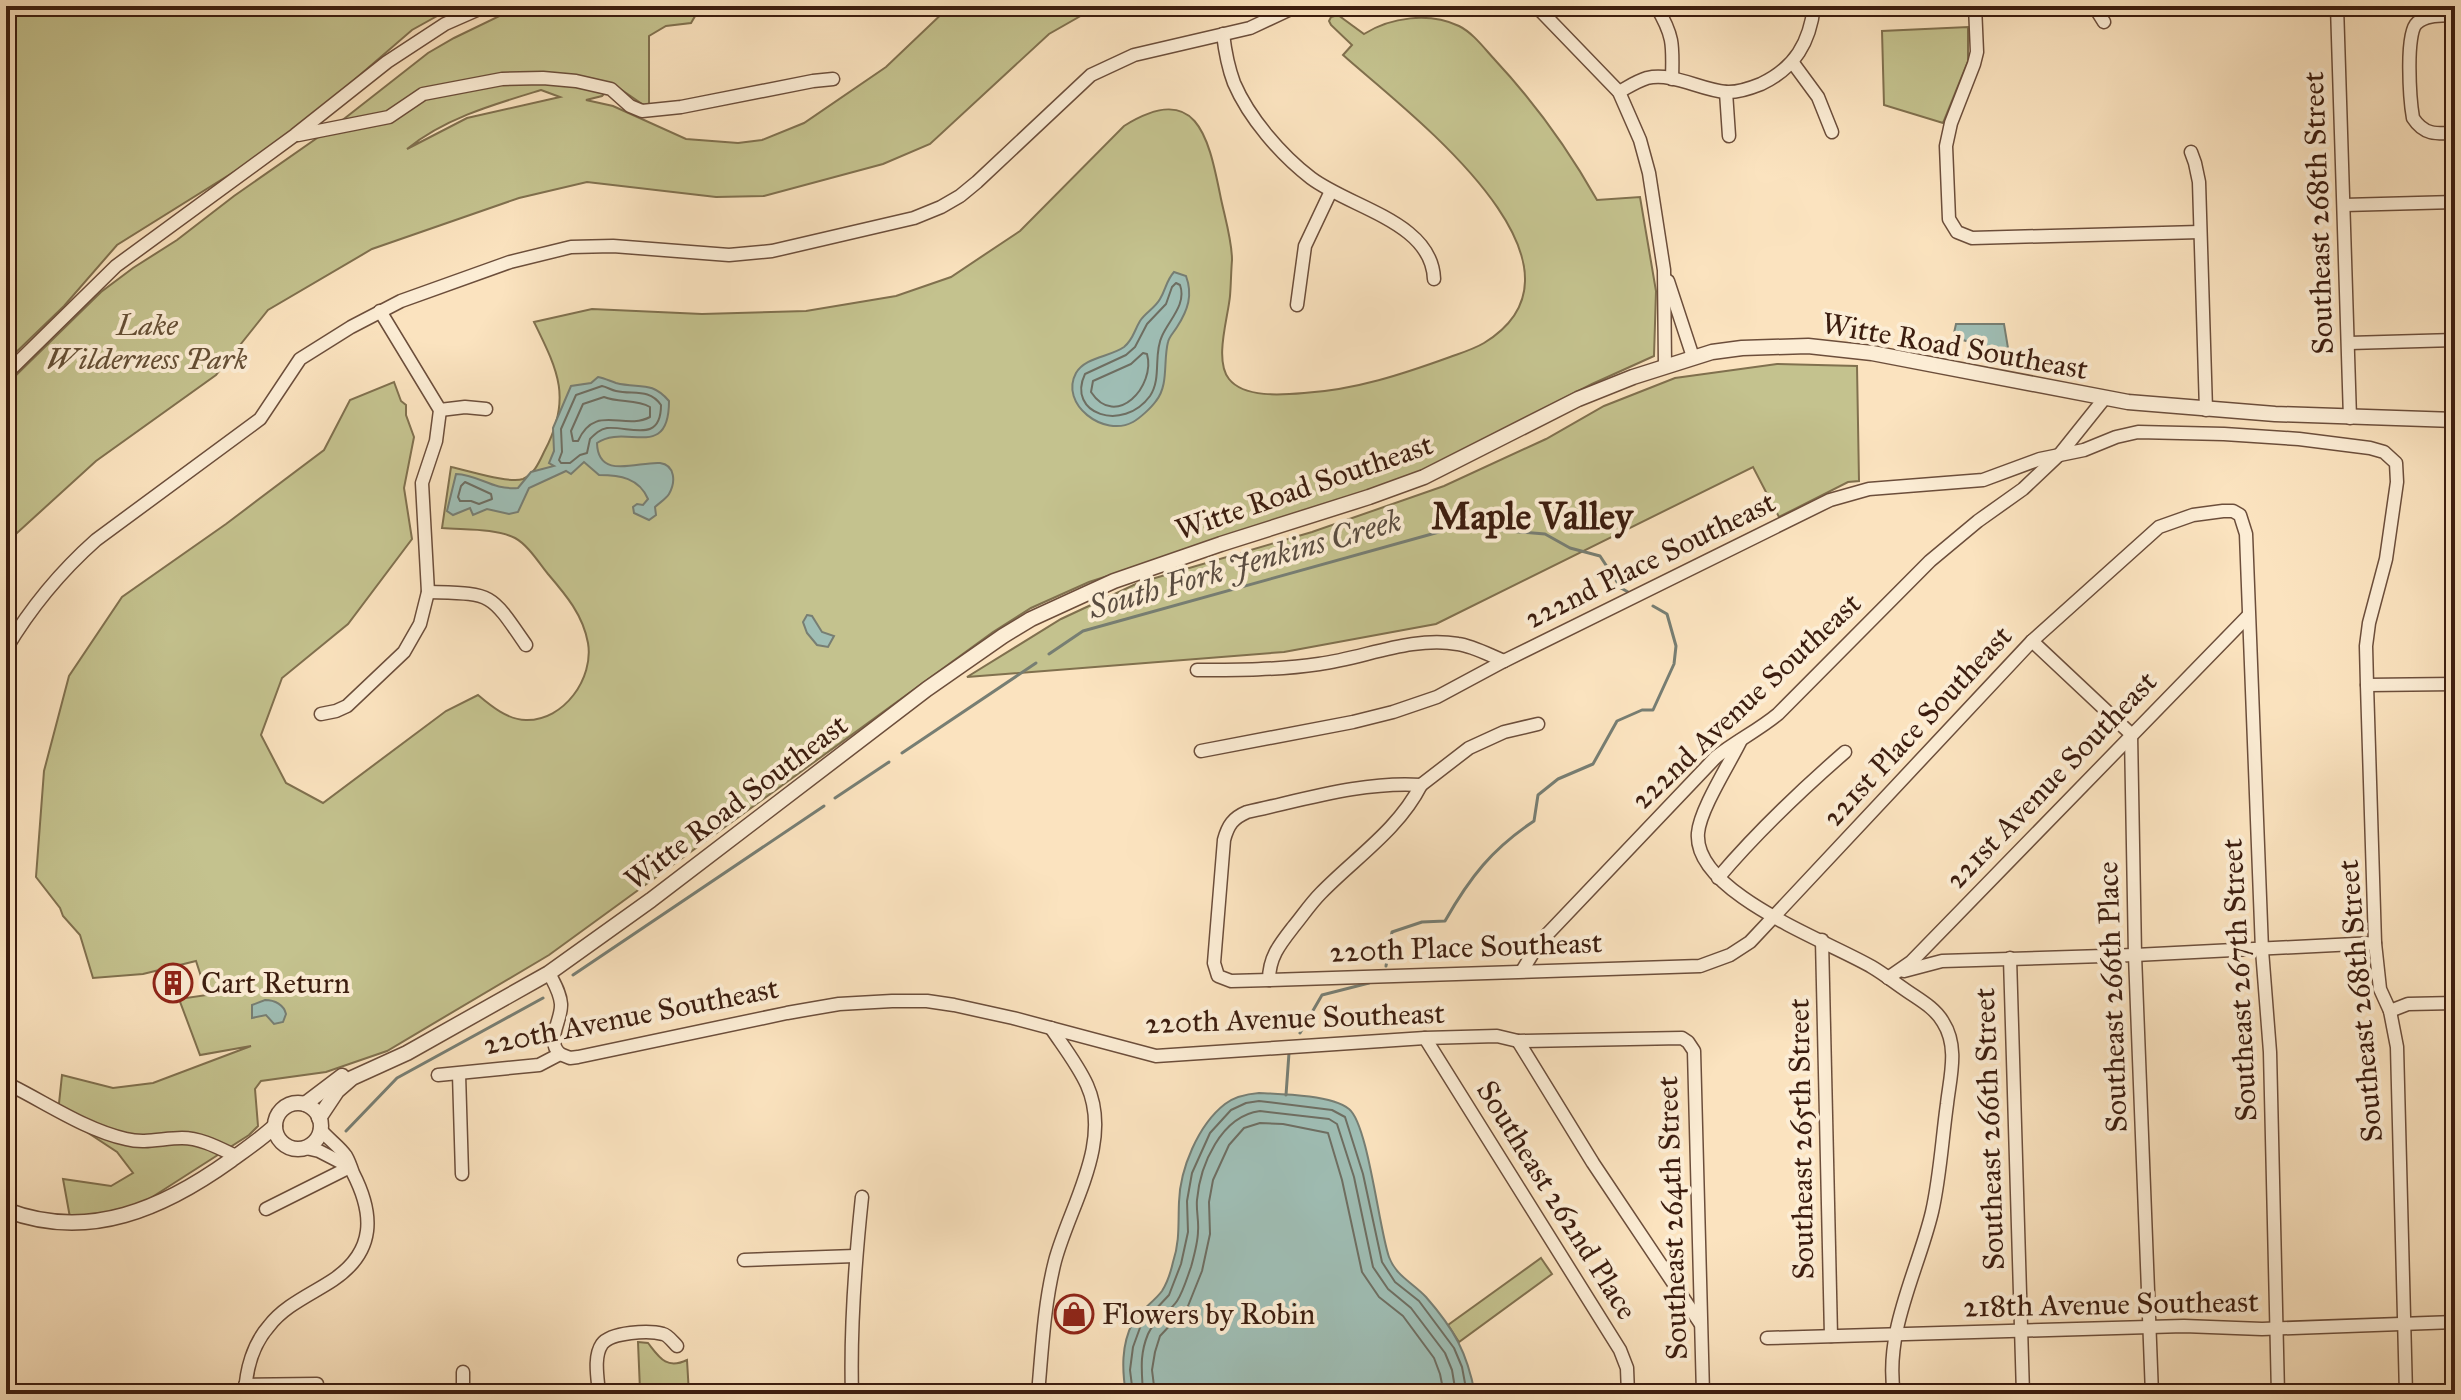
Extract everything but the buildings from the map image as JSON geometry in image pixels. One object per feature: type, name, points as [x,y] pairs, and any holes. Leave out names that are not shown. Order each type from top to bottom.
[{"type":"street","points":[[6,374],[116,266],[295,135],[387,62],[445,24],[486,6]]},
{"type":"street","points":[[6,649],[43,594],[96,540],[260,419],[300,359],[380,311],[496,267],[550,251],[594,245],[751,254],[914,218],[960,196],[1091,75],[1134,55],[1250,28],[1297,6]]},
{"type":"street","points":[[1536,6],[1619,92],[1636,128],[1649,173],[1664,270],[1665,366]]},
{"type":"street","points":[[1656,6],[1669,28],[1673,43],[1672,79]]},
{"type":"street","points":[[1619,92],[1651,77],[1726,92],[1753,87],[1772,79],[1793,63],[1810,30],[1814,6]]},
{"type":"street","points":[[1975,6],[1977,52],[1947,135],[1949,219],[1957,232],[1972,238],[2200,232]]},
{"type":"street","points":[[2094,6],[2104,22]]},
{"type":"street","name":"Southeast 268th Street","points":[[2337,6],[2350,418]]},
{"type":"street","points":[[2455,15],[2429,17],[2415,24],[2410,36],[2412,112],[2420,127],[2431,133],[2455,133]]},
{"type":"street","points":[[1223,34],[1234,83],[1266,132],[1310,177],[1417,239],[1430,257],[1434,279]]},
{"type":"street","points":[[1793,63],[1818,97],[1832,132]]},
{"type":"street","points":[[295,135],[389,117],[423,94],[502,79],[576,81],[611,89],[630,106],[642,111],[681,107],[833,79]]},
{"type":"street","points":[[1726,92],[1729,136]]},
{"type":"street","points":[[2191,152],[2199,182],[2206,410]]},
{"type":"street","points":[[1297,305],[1305,246],[1331,191]]},
{"type":"street","points":[[2344,205],[2455,202]]},
{"type":"street","points":[[1664,270],[1693,357]]},
{"type":"street","points":[[321,714],[347,706],[404,652],[420,624],[428,592],[422,483],[439,429],[440,410],[380,311]]},
{"type":"street","points":[[2349,343],[2455,340]]},
{"type":"street","name":"Witte Road Southeast","points":[[240,1154],[266,1144],[282,1143],[293,1149],[306,1148],[315,1142],[320,1124],[337,1091],[352,1078],[407,1053],[549,973],[662,892],[927,689],[1031,619],[1114,581],[1424,477],[1578,399],[1665,366],[1712,352],[1742,348],[1780,345],[1832,348],[1872,353],[2104,399],[2206,410],[2455,420]]},
{"type":"street","points":[[2060,454],[2104,399]]},
{"type":"street","points":[[440,410],[465,407],[486,409]]},
{"type":"street","name":"222nd Place Southeast","points":[[1201,751],[1393,712],[1437,697],[1830,500],[1869,489],[1983,480],[2040,459],[2084,450],[2138,432],[2299,439],[2370,448],[2384,452],[2396,463]]},
{"type":"street","name":"222nd Avenue Southeast","points":[[1522,971],[1539,943],[1716,757],[1761,729],[1930,561],[2023,489],[2060,454]]},
{"type":"street","name":"Southeast 268th Street","points":[[2396,463],[2397,482],[2386,559],[2366,646],[2375,943],[2380,989],[2390,1011],[2397,1047],[2406,1394]]},
{"type":"street","name":"Southeast 267th Street","points":[[2159,527],[2193,515],[2233,511],[2240,515],[2244,523],[2262,950],[2270,1052],[2278,1394]]},
{"type":"street","name":"221st Place Southeast","points":[[1716,960],[1740,949],[1773,917],[2032,641],[2159,527]]},
{"type":"street","points":[[428,592],[473,593],[489,598],[501,609],[526,645]]},
{"type":"street","name":"221st Avenue Southeast","points":[[1888,978],[1911,962],[2248,616]]},
{"type":"street","points":[[2032,641],[2131,734]]},
{"type":"street","points":[[1197,670],[1320,664],[1383,649],[1434,642],[1460,644],[1504,661]]},
{"type":"street","points":[[2367,685],[2455,684]]},
{"type":"street","points":[[1269,980],[1273,954],[1316,897],[1377,842],[1408,807],[1421,785],[1469,748],[1504,732],[1538,724]]},
{"type":"street","name":"Southeast 266th Place","points":[[2131,734],[2135,955],[2152,1394]]},
{"type":"street","points":[[1741,740],[1699,827],[1701,855],[1718,878],[1773,917],[1873,968],[1934,1011],[1952,1039],[1936,1195],[1897,1334],[1892,1368],[1894,1394]]},
{"type":"street","points":[[1718,878],[1792,799],[1845,752]]},
{"type":"street","name":"220th Place Southeast","points":[[1421,785],[1397,783],[1326,794],[1247,812],[1229,823],[1224,840],[1214,963],[1218,976],[1231,981],[1269,980],[1700,966],[1716,960]]},
{"type":"street","name":"Southeast 265th Street","points":[[1822,940],[1831,1336]]},
{"type":"street","points":[[1888,978],[1911,968],[1942,961],[2375,943]]},
{"type":"street","name":"Southeast 266th Street","points":[[2010,958],[2023,1394]]},
{"type":"street","points":[[549,973],[560,993],[560,1014],[553,1043],[560,1054]]},
{"type":"street","name":"220th Avenue Southeast","points":[[438,1075],[539,1065],[560,1054],[578,1057],[787,1013],[839,1004],[882,1001],[927,1001],[954,1005],[1156,1056],[1497,1036],[1518,1041],[1674,1037],[1688,1042]]},
{"type":"street","points":[[2390,1011],[2408,1004],[2455,1003]]},
{"type":"street","points":[[1038,1394],[1050,1284],[1060,1243],[1089,1165],[1095,1126],[1088,1087],[1051,1028]]},
{"type":"street","name":"Southeast 262nd Place","points":[[1425,1038],[1620,1350],[1627,1368],[1628,1394]]},
{"type":"street","points":[[1518,1041],[1593,1163],[1700,1323]]},
{"type":"street","name":"Southeast 264th Street","points":[[1688,1042],[1694,1051],[1703,1394]]},
{"type":"street","name":"Witte Road Southeast","points":[[6,1210],[55,1221],[94,1221],[145,1209],[181,1193],[240,1154],[275,1126],[278,1114],[284,1108],[296,1103],[305,1104],[346,1073],[388,1061]]},
{"type":"street","points":[[459,1074],[462,1174]]},
{"type":"street","points":[[12,1086],[105,1134],[129,1140],[201,1140],[240,1154]]},
{"type":"street","points":[[305,1104],[311,1107],[320,1124],[345,1155],[367,1203],[366,1242],[337,1277],[287,1308],[267,1327],[248,1366],[245,1390],[317,1384]]},
{"type":"street","points":[[275,1126],[282,1143]]},
{"type":"street","points":[[306,1148],[350,1167]]},
{"type":"street","points":[[266,1209],[350,1167]]},
{"type":"street","points":[[852,1394],[850,1342],[862,1197]]},
{"type":"street","points":[[744,1260],[855,1256]]},
{"type":"street","name":"218th Avenue Southeast","points":[[1767,1338],[2455,1322]]},
{"type":"street","points":[[599,1394],[598,1357],[603,1342],[618,1334],[662,1334],[677,1346]]},
{"type":"street","points":[[463,1372],[463,1394]]},
{"type":"green space","name":"Lake Wilderness Park","points":[[6,6],[455,6],[412,30],[295,131],[117,245],[64,306],[6,362]]},
{"type":"green space","points":[[520,6],[701,6],[691,23],[666,26],[649,36],[649,105],[645,106],[613,84],[602,96],[586,100],[613,106],[686,139],[738,143],[762,140],[804,123],[886,67],[950,6],[1098,6],[1049,34],[930,144],[883,164],[764,196],[716,197],[587,182],[519,198],[372,249],[268,310],[216,375],[96,461],[6,543],[6,385],[101,292],[340,122],[428,53]],"holes":[[[541,90],[560,97],[467,118],[407,149],[454,120],[488,107]]]},
{"type":"green space","points":[[1338,15],[1364,34],[1410,18],[1435,19],[1464,29],[1510,76],[1537,110],[1597,200],[1640,197],[1656,291],[1654,356],[1592,384],[1421,472],[1370,492],[1089,582],[1031,608],[993,632],[549,955],[387,1051],[326,1072],[261,1081],[255,1089],[258,1126],[249,1135],[121,1214],[71,1223],[63,1179],[111,1186],[133,1173],[117,1152],[58,1113],[62,1075],[113,1088],[153,1083],[251,1046],[200,1055],[179,999],[207,995],[196,961],[143,974],[93,978],[80,935],[36,877],[44,771],[69,676],[122,597],[324,450],[350,400],[394,382],[401,401],[406,405],[406,415],[414,437],[404,488],[412,539],[348,624],[282,678],[261,735],[286,783],[323,803],[446,711],[478,695],[513,718],[526,720],[553,713],[574,695],[589,656],[582,623],[573,606],[533,554],[515,538],[489,531],[442,528],[451,467],[498,478],[523,479],[537,466],[553,432],[560,400],[559,385],[550,355],[534,322],[592,309],[702,314],[806,311],[896,296],[951,277],[1020,231],[1124,126],[1148,114],[1168,109],[1183,112],[1194,121],[1210,152],[1215,172],[1232,260],[1223,361],[1229,379],[1236,385],[1254,392],[1275,394],[1342,388],[1397,375],[1476,347],[1517,310],[1525,272],[1512,231],[1484,189],[1448,149],[1343,55],[1352,45],[1329,21]]},
{"type":"green space","points":[[1968,27],[1968,61],[1943,123],[1884,105],[1882,31]]},
{"type":"green space","points":[[1777,364],[1857,366],[1859,481],[1848,482],[1779,517],[1753,467],[1436,624],[1284,652],[967,677],[1061,619],[1138,583],[1312,532],[1444,486],[1546,439],[1604,406],[1675,378]]},
{"type":"green space","points":[[1541,1258],[1552,1274],[1459,1342],[1448,1325]]},
{"type":"green space","points":[[638,1342],[648,1343],[668,1363],[687,1360],[689,1394],[662,1394],[662,1389],[640,1390]]},
{"type":"water","points":[[1174,272],[1186,276],[1189,296],[1184,315],[1169,340],[1160,395],[1133,422],[1122,426],[1098,422],[1087,415],[1074,396],[1072,385],[1076,373],[1091,360],[1127,344],[1142,318],[1160,299]]},
{"type":"water","points":[[1956,324],[2004,324],[2008,348],[2003,351],[1959,339],[1954,333]]},
{"type":"water","points":[[598,377],[656,390],[669,401],[667,419],[662,430],[654,436],[608,438],[597,443],[599,455],[612,466],[660,463],[669,467],[673,484],[668,496],[655,507],[656,515],[649,520],[634,513],[633,507],[643,505],[648,499],[640,486],[621,477],[599,475],[584,462],[571,474],[566,471],[529,488],[518,512],[509,514],[487,509],[473,515],[470,508],[453,515],[447,511],[456,474],[500,487],[518,488],[531,472],[554,466],[549,463],[554,451],[553,428],[571,386],[591,383]]},
{"type":"water","points":[[807,615],[812,616],[822,632],[834,636],[828,647],[817,645],[807,633],[803,622]]},
{"type":"water","points":[[265,1000],[276,1002],[283,1008],[286,1014],[283,1022],[274,1024],[266,1015],[252,1018],[252,1005]]},
{"type":"water","points":[[1259,1093],[1319,1098],[1349,1109],[1362,1135],[1389,1257],[1396,1269],[1426,1297],[1452,1331],[1468,1366],[1475,1394],[1126,1394],[1123,1367],[1126,1340],[1133,1322],[1162,1291],[1170,1273],[1178,1239],[1180,1189],[1192,1148],[1215,1113],[1225,1104],[1241,1096]]},
{"type":"waterway","name":"South Fork Jenkins Creek","points":[[1049,654],[1083,631],[1457,527],[1545,534],[1570,548],[1600,556],[1621,588],[1628,592]]},
{"type":"waterway","name":"South Fork Jenkins Creek","points":[[1386,966],[1392,932],[1422,922],[1445,921],[1483,865],[1534,821],[1538,795],[1558,779],[1593,764],[1617,721],[1642,710],[1653,710],[1674,664],[1676,646],[1667,614],[1653,606]]},
{"type":"waterway","name":"South Fork Jenkins Creek","points":[[902,753],[1036,663]]},
{"type":"waterway","name":"South Fork Jenkins Creek","points":[[835,798],[889,762]]},
{"type":"waterway","name":"South Fork Jenkins Creek","points":[[573,975],[824,806]]},
{"type":"waterway","name":"South Fork Jenkins Creek","points":[[1300,1033],[1322,995],[1369,983]]},
{"type":"waterway","name":"South Fork Jenkins Creek","points":[[346,1131],[397,1078],[543,998]]},
{"type":"waterway","name":"South Fork Jenkins Creek","points":[[1286,1095],[1289,1053]]},
{"type":"place","name":"Cart Return","points":[[173,983]]},
{"type":"place","name":"Flowers by Robin","points":[[1074,1314]]},
{"type":"district","name":"Maple Valley","points":[[1532,516]]}]
